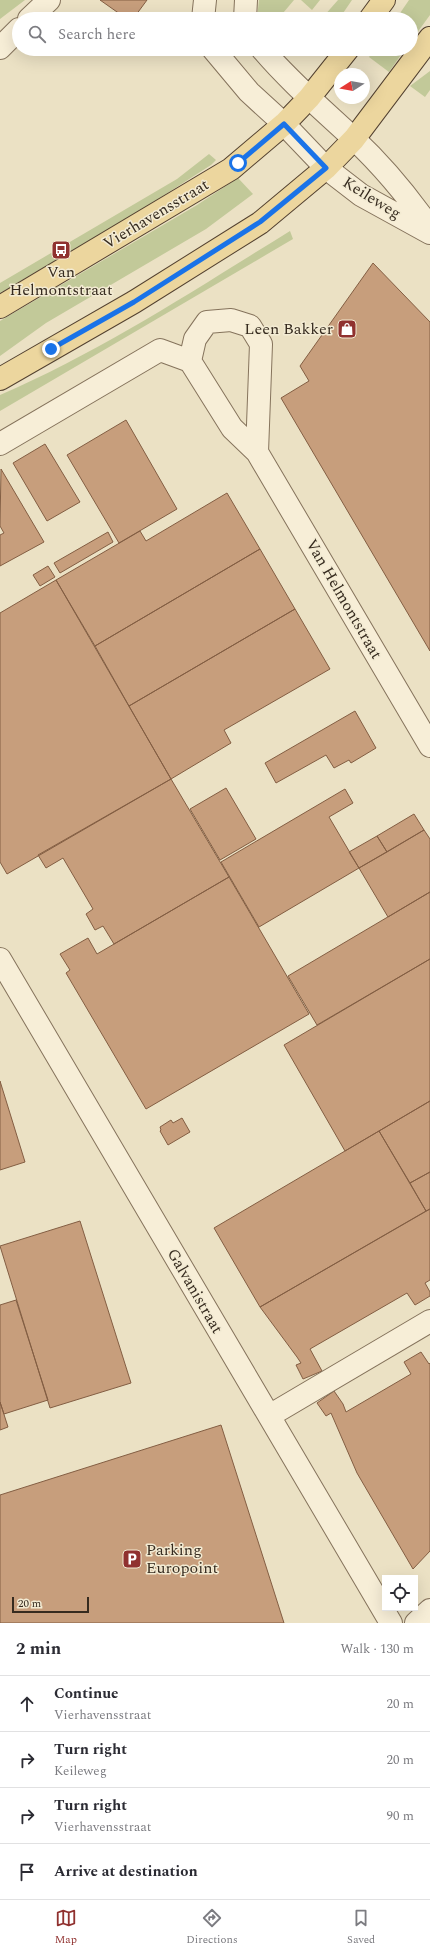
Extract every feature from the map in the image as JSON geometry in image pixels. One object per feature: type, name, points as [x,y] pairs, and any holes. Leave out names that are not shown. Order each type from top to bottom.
[{"type":"main road","points":[[375,12],[384,0]]},
{"type":"main road","points":[[418,54],[430,38]]},
{"type":"main road","name":"Vierhavensstraat","points":[[0,307],[231,169],[284,124],[309,98],[342,56]]},
{"type":"main road","points":[[0,379],[134,302],[260,222],[326,168],[354,139],[416,56]]},
{"type":"street","points":[[36,12],[49,0]]},
{"type":"street","points":[[245,12],[246,0]]},
{"type":"street","points":[[0,48],[12,36]]},
{"type":"street","points":[[219,56],[249,92],[284,124]]},
{"type":"street","points":[[269,56],[309,98]]},
{"type":"street","name":"Keileweg","points":[[309,98],[354,139],[406,194],[430,228]]},
{"type":"street","name":"Keileweg","points":[[284,124],[326,168],[361,195],[430,233]]},
{"type":"street","points":[[0,444],[160,350],[190,361],[195,339],[207,322],[231,320],[250,326],[261,344],[257,452]]},
{"type":"street","name":"Van Helmontstraat","points":[[190,361],[232,428],[257,452],[430,746]]},
{"type":"street","name":"Galvanistraat","points":[[0,959],[391,1623]]},
{"type":"street","points":[[269,1416],[430,1321]]},
{"type":"street","points":[[416,1623],[430,1610]]},
{"type":"green space","points":[[0,0],[25,0],[0,19]]},
{"type":"green space","points":[[259,0],[294,0],[284,12],[258,12]]},
{"type":"green space","points":[[301,0],[320,0],[312,10]]},
{"type":"green space","points":[[338,0],[352,0],[344,12],[327,12]]},
{"type":"green space","points":[[409,0],[430,0],[430,15],[418,31],[418,12],[401,12]]},
{"type":"green space","points":[[370,56],[400,56],[389,72]]},
{"type":"green space","points":[[430,71],[430,90],[425,97],[410,86]]},
{"type":"green space","points":[[209,154],[216,160],[211,165],[141,210],[0,293],[0,283],[177,179]]},
{"type":"green space","points":[[238,178],[253,194],[206,229],[46,323],[0,356],[0,321],[197,205]]},
{"type":"green space","points":[[290,231],[293,239],[0,411],[0,395],[38,378],[112,339],[184,297]]},
{"type":"building","points":[[100,0],[147,0],[138,12],[117,12]]},
{"type":"building","points":[[373,263],[430,322],[430,651],[281,398],[309,381],[300,366]]},
{"type":"building","points":[[126,420],[177,509],[119,543],[67,455]]},
{"type":"building","points":[[45,444],[80,502],[47,521],[13,463]]},
{"type":"building","points":[[1,469],[44,542],[0,566],[0,535],[4,533],[0,526]]},
{"type":"building","points":[[227,493],[260,549],[95,646],[56,580],[140,531],[146,541]]},
{"type":"building","points":[[108,532],[113,542],[60,573],[54,563]]},
{"type":"building","points":[[260,549],[295,609],[129,706],[95,646]]},
{"type":"building","points":[[48,566],[55,577],[40,586],[33,575]]},
{"type":"building","points":[[56,580],[171,779],[7,874],[0,862],[0,613]]},
{"type":"building","points":[[295,609],[330,669],[224,730],[231,743],[171,779],[129,706]]},
{"type":"building","points":[[355,711],[376,748],[351,763],[349,760],[334,768],[326,755],[276,783],[265,763]]},
{"type":"building","points":[[171,779],[229,877],[114,944],[103,926],[95,930],[86,914],[93,909],[63,858],[46,868],[38,855]]},
{"type":"building","points":[[226,788],[256,839],[220,860],[190,809]]},
{"type":"building","points":[[345,789],[353,803],[329,817],[359,868],[259,927],[221,862]]},
{"type":"building","points":[[414,814],[424,830],[387,852],[377,836]]},
{"type":"building","points":[[424,830],[430,839],[430,892],[388,917],[359,868]]},
{"type":"building","points":[[377,836],[387,852],[359,868],[349,852]]},
{"type":"building","points":[[229,877],[309,1014],[146,1109],[66,973],[70,970],[60,954],[88,938],[97,954]]},
{"type":"building","points":[[430,892],[430,959],[317,1025],[288,976]]},
{"type":"building","points":[[430,959],[430,1101],[345,1151],[284,1045]]},
{"type":"building","points":[[0,1081],[25,1162],[0,1170]]},
{"type":"building","points":[[430,1101],[430,1172],[410,1183],[379,1131]]},
{"type":"building","points":[[182,1118],[190,1132],[168,1145],[160,1131],[160,1127],[171,1120],[173,1123]]},
{"type":"building","points":[[379,1131],[426,1211],[260,1307],[214,1228]]},
{"type":"building","points":[[430,1172],[430,1209],[426,1211],[410,1183]]},
{"type":"building","points":[[430,1209],[430,1280],[425,1283],[430,1292],[430,1296],[415,1305],[407,1293],[310,1349],[322,1371],[303,1379],[296,1365],[301,1363],[260,1307]]},
{"type":"building","points":[[80,1221],[131,1383],[50,1408],[0,1246]]},
{"type":"building","points":[[16,1300],[48,1400],[4,1414],[0,1402],[0,1305]]},
{"type":"building","points":[[421,1352],[429,1364],[430,1363],[430,1551],[413,1569],[357,1473],[331,1413],[326,1416],[317,1403],[334,1391],[343,1404],[346,1412],[411,1374],[404,1362]]},
{"type":"building","points":[[0,1402],[8,1427],[0,1430]]},
{"type":"building","name":"Parking Europoint","points":[[221,1425],[284,1623],[0,1623],[0,1495]]},
{"type":"place","name":"Van Helmontstraat","points":[[61,250]]},
{"type":"place","name":"Leen Bakker","points":[[347,329]]},
{"type":"place","name":"Parking Europoint","points":[[132,1559]]},
{"type":"route","points":[[51,349],[134,302],[260,222],[326,168],[284,124],[238,163]]}]
